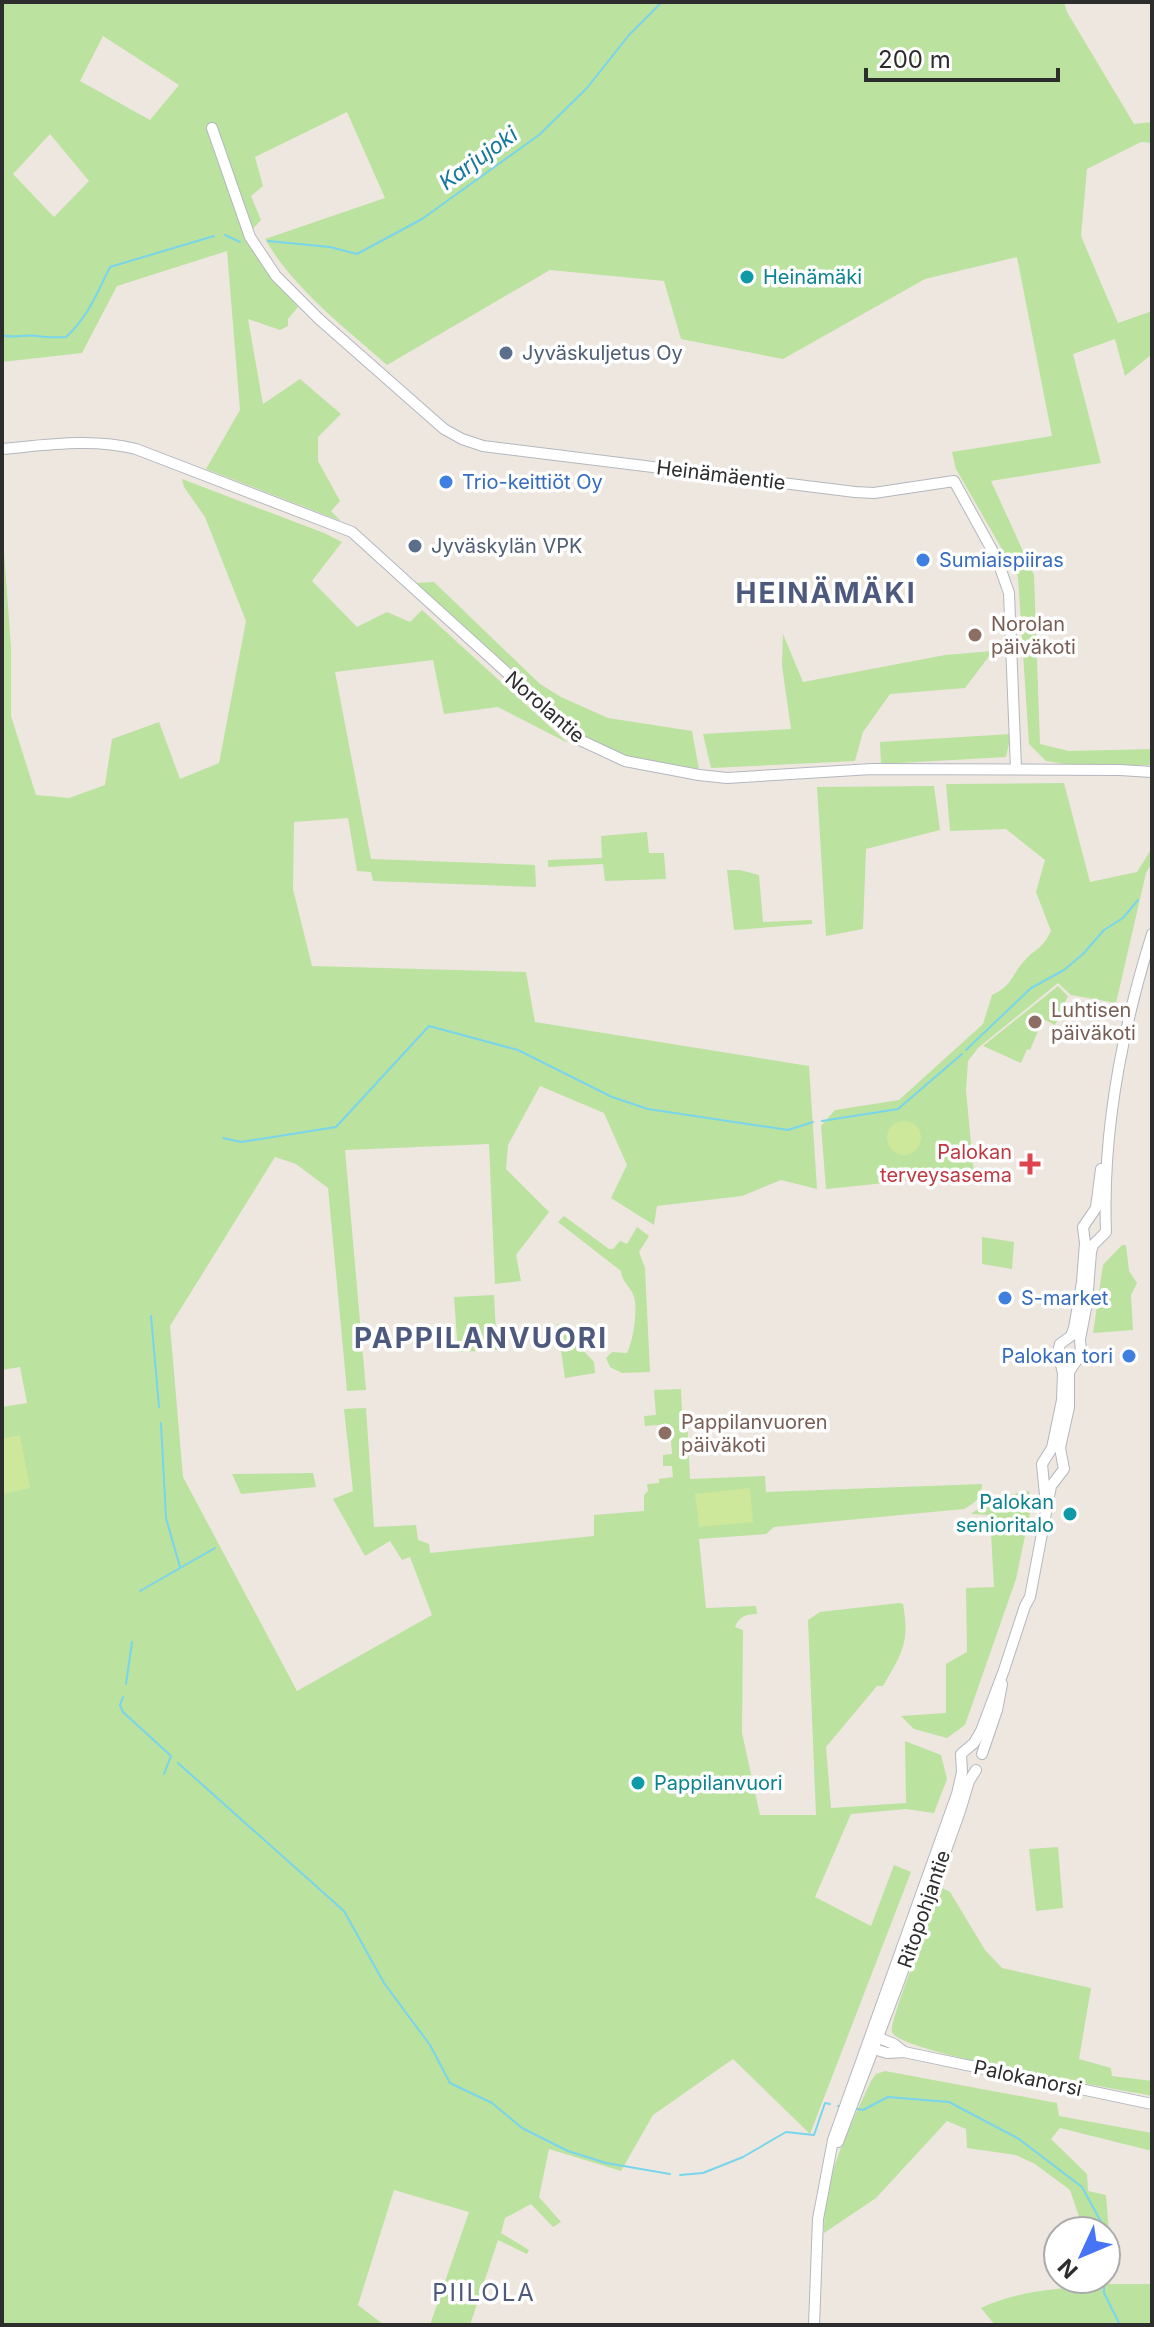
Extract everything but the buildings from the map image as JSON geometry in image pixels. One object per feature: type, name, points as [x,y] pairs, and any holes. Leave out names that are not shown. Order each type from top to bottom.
[{"type":"main road","name":"Heinämäentie","points":[[212,128],[250,232],[257,238],[262,254],[276,276],[303,304],[444,429],[462,439],[483,446],[855,492],[874,493],[954,481],[997,559],[1009,593],[1016,769]]},
{"type":"main road","name":"Norolantie","points":[[2,449],[81,442],[114,443],[352,532],[571,732],[607,755],[625,761],[727,778],[872,769],[1152,772]]},
{"type":"main road","points":[[1004,1670],[982,1764],[976,1770],[967,1770],[962,1765],[961,1754],[981,1731],[1035,1585],[1051,1486],[1064,1469],[1060,1448],[1069,1407],[1069,1372],[1081,1354],[1091,1252],[1097,1241],[1105,1236],[1109,1140],[1126,1023],[1152,934]]},
{"type":"main road","points":[[1046,1507],[1042,1464],[1054,1442],[1062,1400],[1058,1347],[1074,1328],[1082,1282],[1083,1227],[1098,1204],[1102,1161],[1109,1140]]},
{"type":"main road","points":[[1089,1219],[1096,1218],[1105,1224]]},
{"type":"main road","points":[[1084,1236],[1097,1241]]},
{"type":"main road","points":[[1067,1340],[1074,1340],[1080,1346]]},
{"type":"main road","points":[[1060,1359],[1068,1363],[1077,1360]]},
{"type":"main road","points":[[1045,1459],[1053,1456],[1061,1459]]},
{"type":"main road","points":[[1043,1472],[1051,1478],[1057,1477]]},
{"type":"main road","points":[[968,1748],[975,1748],[982,1754]]},
{"type":"main road","name":"Ritopohjantie","points":[[872,2042],[957,1794],[962,1765]]},
{"type":"main road","name":"Ritopohjantie","points":[[872,2042],[969,1781],[976,1770]]},
{"type":"main road","points":[[814,2325],[818,2219],[828,2166],[872,2042]]},
{"type":"main road","name":"Palokanorsi","points":[[872,2042],[887,2053],[904,2052],[1152,2104]]},
{"type":"green space","points":[[2,2],[1064,2],[1134,124],[1152,122],[1152,143],[1141,142],[1087,169],[1081,236],[1118,323],[1152,311],[1152,354],[1125,376],[1115,339],[1073,354],[1101,463],[991,481],[1034,575],[1040,744],[1069,751],[1152,749],[1152,765],[1078,766],[1046,761],[1029,744],[1018,577],[956,469],[952,452],[1052,436],[1017,257],[925,279],[783,359],[681,339],[664,281],[550,270],[387,365],[305,291],[265,239],[385,198],[347,112],[255,157],[263,186],[251,196],[261,220],[245,237],[267,271],[298,307],[288,319],[288,326],[280,330],[248,319],[263,404],[300,379],[341,414],[318,437],[318,461],[340,501],[331,511],[341,521],[206,469],[240,410],[227,251],[117,286],[82,353],[2,362]],"holes":[[[103,36],[179,85],[150,120],[80,81]],[[50,134],[89,181],[54,217],[13,174]]]},
{"type":"green space","points":[[182,479],[342,542],[312,581],[357,627],[387,612],[410,622],[422,610],[568,743],[498,707],[444,714],[433,660],[335,672],[371,859],[535,865],[536,887],[373,881],[371,872],[357,871],[348,818],[294,822],[293,889],[312,966],[526,972],[535,1022],[809,1066],[817,1189],[781,1180],[742,1196],[657,1206],[654,1225],[611,1198],[627,1165],[604,1113],[540,1086],[508,1145],[506,1169],[549,1212],[516,1255],[521,1281],[495,1284],[489,1144],[345,1150],[366,1390],[347,1391],[328,1188],[296,1164],[275,1157],[170,1326],[183,1477],[297,1691],[432,1615],[410,1557],[402,1560],[390,1541],[365,1556],[333,1499],[353,1491],[344,1409],[366,1408],[374,1527],[416,1525],[418,1540],[429,1544],[430,1553],[594,1536],[594,1515],[644,1511],[647,1484],[673,1477],[672,1466],[663,1466],[663,1455],[672,1454],[670,1424],[645,1426],[644,1416],[656,1415],[654,1390],[681,1389],[682,1411],[687,1417],[690,1479],[765,1476],[766,1492],[982,1484],[977,1499],[964,1509],[774,1527],[766,1534],[699,1539],[706,1608],[756,1606],[757,1614],[743,1617],[735,1627],[743,1630],[742,1733],[760,1815],[816,1815],[808,1620],[820,1612],[899,1603],[903,1604],[906,1628],[903,1647],[883,1686],[877,1686],[826,1747],[831,1808],[906,1803],[905,1741],[941,1755],[947,1779],[934,1813],[906,1809],[851,1814],[815,1897],[871,1926],[894,1865],[911,1872],[810,2134],[733,2059],[653,2115],[621,2171],[549,2149],[539,2197],[561,2222],[553,2227],[531,2204],[505,2218],[501,2233],[529,2250],[527,2254],[498,2240],[470,2325],[430,2325],[469,2212],[394,2190],[358,2305],[384,2325],[2,2325],[2,1407],[27,1403],[20,1367],[2,1370],[2,523],[11,648],[11,716],[36,795],[69,798],[105,785],[112,739],[159,722],[180,779],[219,763],[246,621],[205,517],[184,487]]},
{"type":"green space","points":[[434,582],[540,684],[561,697],[608,718],[692,731],[699,769],[625,756],[584,739],[416,583]]},
{"type":"green space","points":[[783,634],[803,682],[945,655],[993,651],[965,688],[890,694],[863,732],[855,761],[711,768],[703,734],[791,729],[782,666]]},
{"type":"green space","points":[[1011,734],[1006,757],[881,764],[880,742]]},
{"type":"green space","points":[[1064,783],[1090,882],[1137,872],[1152,848],[1152,863],[1146,873],[1116,1003],[1071,995],[1058,983],[978,1048],[968,1061],[966,1091],[974,1174],[826,1189],[821,1126],[835,1110],[899,1100],[983,1024],[992,995],[1008,983],[1051,931],[1036,892],[1045,860],[1006,829],[950,831],[946,784]]},
{"type":"green space","points":[[934,786],[940,830],[866,849],[863,929],[826,936],[817,787]]},
{"type":"green space","points":[[647,832],[649,853],[664,853],[666,879],[605,881],[603,864],[548,867],[548,860],[602,858],[601,836]]},
{"type":"green space","points":[[727,870],[759,875],[763,922],[812,920],[812,924],[734,930]]},
{"type":"green space","points":[[1058,986],[1068,996],[1055,1025],[1043,1019],[1021,1063],[983,1046]]},
{"type":"green space","points":[[904,1121],[916,1126],[921,1138],[916,1150],[904,1155],[892,1150],[887,1138],[892,1126]]},
{"type":"green space","points":[[564,1216],[609,1249],[620,1241],[627,1244],[637,1227],[649,1236],[639,1252],[645,1268],[650,1372],[622,1373],[610,1367],[606,1358],[612,1352],[627,1353],[629,1348],[635,1300],[621,1271],[558,1222]]},
{"type":"green space","points":[[982,1237],[1014,1242],[1012,1269],[982,1264]]},
{"type":"green space","points":[[1122,1245],[1126,1245],[1129,1271],[1137,1283],[1131,1295],[1133,1330],[1093,1333],[1103,1265]]},
{"type":"green space","points":[[494,1295],[497,1350],[458,1352],[454,1297]]},
{"type":"green space","points":[[557,1323],[594,1362],[595,1373],[565,1378]]},
{"type":"green space","points":[[20,1435],[30,1488],[2,1494],[2,1439]]},
{"type":"green space","points":[[313,1473],[316,1487],[241,1494],[232,1474]]},
{"type":"green space","points":[[750,1488],[753,1522],[699,1527],[695,1494]]},
{"type":"green space","points":[[1029,1491],[1032,1503],[1016,1579],[965,1725],[947,1738],[914,1729],[901,1716],[946,1713],[946,1664],[967,1652],[966,1588],[994,1587],[990,1515],[971,1514],[993,1498]]},
{"type":"green space","points":[[1058,1847],[1063,1908],[1036,1911],[1029,1849]]},
{"type":"green space","points":[[942,1888],[950,1892],[985,1950],[1002,1968],[1091,1988],[1079,2059],[1111,2068],[1112,2076],[1152,2081],[1152,2096],[969,2060],[931,2050],[892,2032],[905,1987]]},
{"type":"green space","points":[[885,2071],[1057,2103],[1059,2116],[1152,2133],[1152,2151],[1060,2128],[1051,2139],[1087,2174],[1088,2191],[1106,2195],[1108,2215],[1079,2215],[1070,2190],[1035,2164],[1016,2155],[967,2148],[966,2129],[947,2121],[876,2198],[824,2233],[828,2191],[838,2154],[876,2074]]},
{"type":"green space","points":[[1122,2284],[1152,2284],[1152,2325],[995,2325],[981,2308],[1028,2293],[1122,2295]]},
{"type":"waterway","name":"Karjujoki","points":[[268,241],[330,247],[357,254],[422,219],[539,135],[587,88],[629,35],[662,2]]},
{"type":"waterway","name":"Karjujoki","points":[[225,235],[240,242]]},
{"type":"waterway","name":"Karjujoki","points":[[2,335],[66,337],[86,313],[110,267],[214,236]]},
{"type":"waterway","points":[[966,1050],[1031,988],[1064,970],[1083,954],[1104,930],[1123,918],[1138,900]]},
{"type":"waterway","points":[[223,1138],[241,1142],[336,1127],[429,1026],[518,1050],[612,1097],[648,1109],[788,1130],[813,1122]]},
{"type":"waterway","points":[[822,1121],[898,1109],[962,1054]]},
{"type":"waterway","points":[[151,1316],[159,1407]]},
{"type":"waterway","points":[[161,1423],[166,1518],[180,1567]]},
{"type":"waterway","points":[[140,1591],[215,1548]]},
{"type":"waterway","points":[[126,1684],[132,1642]]},
{"type":"waterway","points":[[123,1697],[120,1705],[123,1712],[171,1756],[164,1774]]},
{"type":"waterway","points":[[178,1763],[344,1911],[384,1983],[430,2045],[450,2083],[492,2103],[522,2128],[568,2151],[606,2163],[670,2174]]},
{"type":"waterway","points":[[857,2109],[863,2110],[888,2097],[949,2102],[1019,2139],[1082,2187],[1097,2215]]},
{"type":"waterway","points":[[680,2175],[703,2173],[743,2157],[786,2132],[814,2135],[825,2103],[830,2104]]},
{"type":"waterway","points":[[1105,2295],[1120,2325]]},
{"type":"place","name":"Heinämäki","points":[[747,277]]},
{"type":"place","name":"Jyväskuljetus Oy","points":[[506,353]]},
{"type":"place","name":"Trio-keittiöt Oy","points":[[446,482]]},
{"type":"place","name":"Jyväskylän VPK","points":[[415,546]]},
{"type":"place","name":"Sumiaispiiras","points":[[923,560]]},
{"type":"place","name":"Norolan päiväkoti","points":[[975,635]]},
{"type":"place","name":"Luhtisen päiväkoti","points":[[1035,1022]]},
{"type":"place","name":"Palokan terveysasema","points":[[1030,1164]]},
{"type":"place","name":"S-market","points":[[1005,1298]]},
{"type":"place","name":"Palokan tori","points":[[1129,1356]]},
{"type":"place","name":"Pappilanvuoren päiväkoti","points":[[665,1433]]},
{"type":"place","name":"Palokan senioritalo","points":[[1070,1514]]},
{"type":"place","name":"Pappilanvuori","points":[[638,1783]]},
{"type":"district","name":"HEINÄMÄKI","points":[[826,593]]},
{"type":"district","name":"PAPPILANVUORI","points":[[481,1338]]},
{"type":"district","name":"PIILOLA","points":[[484,2292]]}]
